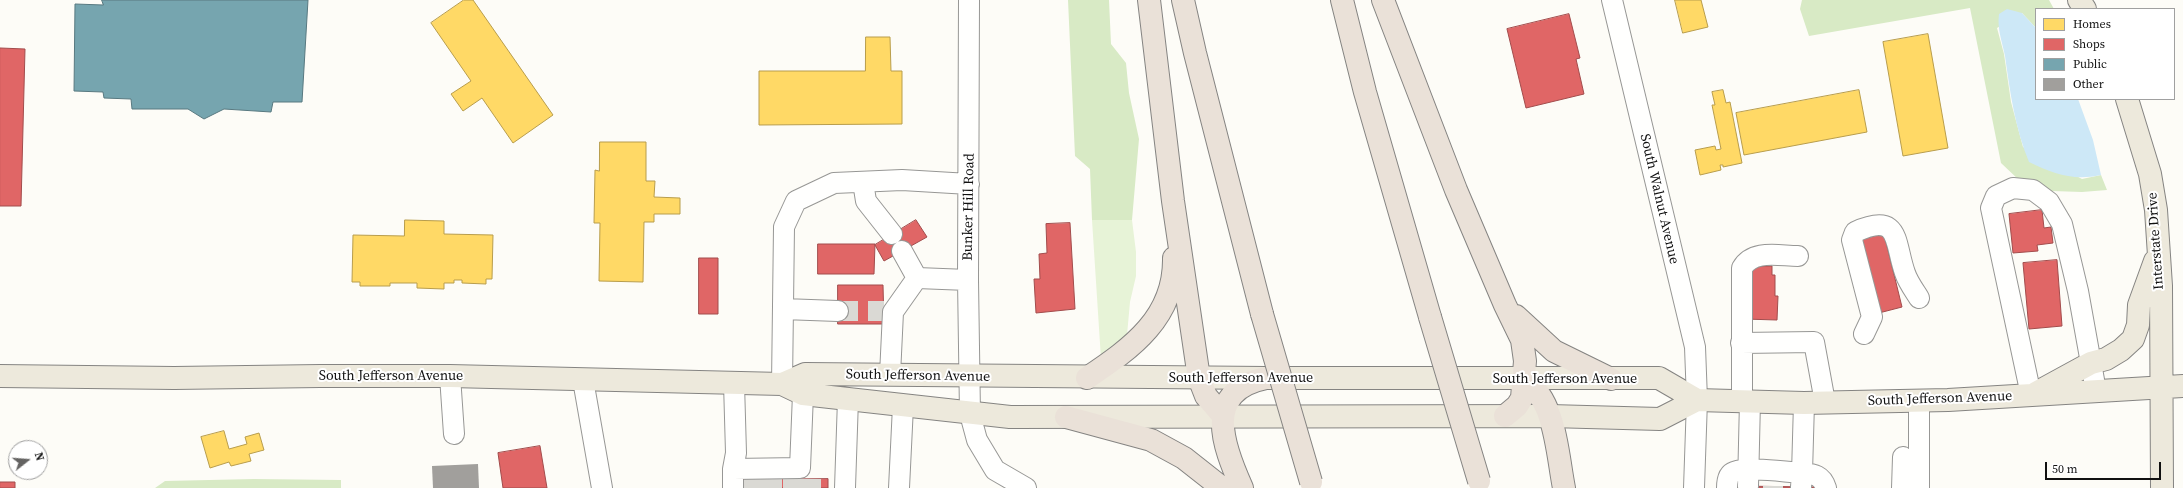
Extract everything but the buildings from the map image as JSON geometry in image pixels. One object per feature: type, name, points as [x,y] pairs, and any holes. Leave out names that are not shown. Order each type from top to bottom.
[{"type":"highway","points":[[1149,0],[1173,201],[1199,378],[1206,396],[1223,416]]},
{"type":"highway","points":[[1183,0],[1195,53],[1262,314],[1312,485]]},
{"type":"highway","points":[[1342,0],[1365,92],[1480,485]]},
{"type":"highway","points":[[1383,0],[1456,190],[1523,344],[1525,360],[1522,398],[1517,406],[1505,416]]},
{"type":"highway","points":[[1087,378],[1112,361],[1142,337],[1160,315],[1174,276],[1173,201]]},
{"type":"highway","points":[[1505,305],[1536,337],[1554,351],[1611,379]]},
{"type":"highway","points":[[1242,488],[1228,454],[1223,416],[1230,396],[1244,385],[1266,378]]},
{"type":"highway","points":[[1524,379],[1539,392],[1550,416],[1564,488]]},
{"type":"highway","points":[[1066,417],[1151,440],[1184,458],[1222,488]]},
{"type":"main road","name":"Interstate Drive","points":[[2127,100],[2150,174],[2156,210],[2159,248],[2162,488]]},
{"type":"main road","points":[[2031,395],[2091,363],[2106,359],[2121,350],[2133,339],[2138,325],[2139,305],[2159,248]]},
{"type":"main road","name":"South Jefferson Avenue","points":[[782,384],[805,374],[1087,378],[1659,378],[1697,400]]},
{"type":"main road","name":"South Jefferson Avenue","points":[[0,376],[174,378],[450,376],[782,384],[803,394],[970,414],[1010,417],[1550,416],[1660,419],[1697,400],[1814,403],[1919,401],[2183,386]]},
{"type":"street","name":"Bunker Hill Road","points":[[969,0],[968,280],[970,414],[977,440],[995,470],[1026,488]]},
{"type":"street","name":"South Walnut Avenue","points":[[1612,0],[1695,346],[1697,400],[1694,488]]},
{"type":"street","points":[[782,384],[784,227],[796,201],[834,183],[902,180],[969,184]]},
{"type":"street","points":[[863,182],[866,201],[897,243],[917,278]]},
{"type":"street","points":[[2031,395],[1991,208],[1996,196],[2013,188],[2033,190],[2049,202],[2062,224],[2078,291],[2096,391]]},
{"type":"street","points":[[1864,334],[1872,317],[1852,240],[1856,232],[1881,225],[1887,226],[1895,233],[1905,275],[1919,298]]},
{"type":"street","points":[[1748,478],[1746,401],[1741,343],[1742,268],[1746,261],[1760,256],[1798,256]]},
{"type":"street","points":[[917,278],[968,280]]},
{"type":"street","points":[[890,375],[888,311],[917,278]]},
{"type":"street","points":[[783,309],[838,311]]},
{"type":"street","points":[[1741,343],[1814,342],[1814,403],[1801,480]]},
{"type":"street","points":[[450,376],[454,434]]},
{"type":"street","points":[[583,380],[602,488]]},
{"type":"street","points":[[734,383],[736,453],[733,478],[763,474],[799,473],[803,394]]},
{"type":"street","points":[[845,488],[848,400]]},
{"type":"street","points":[[1919,401],[1919,488]]},
{"type":"street","points":[[899,488],[903,406]]},
{"type":"street","points":[[1902,488],[1903,457]]},
{"type":"street","points":[[1727,488],[1729,476],[1733,472],[1748,478],[1801,480],[1816,474],[1824,480],[1826,488]]},
{"type":"green space","points":[[1068,0],[1109,0],[1111,44],[1126,63],[1129,93],[1139,139],[1132,220],[1092,220],[1090,169],[1075,156]]},
{"type":"green space","points":[[1802,0],[2049,0],[2053,8],[2035,8],[2035,27],[2022,13],[1997,28],[2004,54],[2011,102],[2023,147],[2082,179],[2101,175],[2107,190],[2082,192],[2052,191],[2020,181],[2001,163],[1970,8],[1809,36],[1800,9]]},
{"type":"green space","points":[[1092,220],[1132,220],[1136,252],[1136,276],[1130,302],[1127,335],[1101,359]]},
{"type":"green space","points":[[254,479],[341,480],[341,488],[155,488],[165,481]]},
{"type":"water","points":[[2007,9],[2022,13],[2035,27],[2035,100],[2078,100],[2093,140],[2101,175],[2091,177],[2073,177],[2055,173],[2029,162],[2020,136],[2011,96],[2005,56],[1999,30],[1999,14]]},
{"type":"tunnel","points":[[838,311],[884,311]]},
{"type":"tunnel","points":[[754,479],[754,488]]},
{"type":"tunnel","points":[[772,479],[772,488]]},
{"type":"tunnel","points":[[793,479],[793,488]]},
{"type":"tunnel","points":[[811,479],[811,488]]}]
